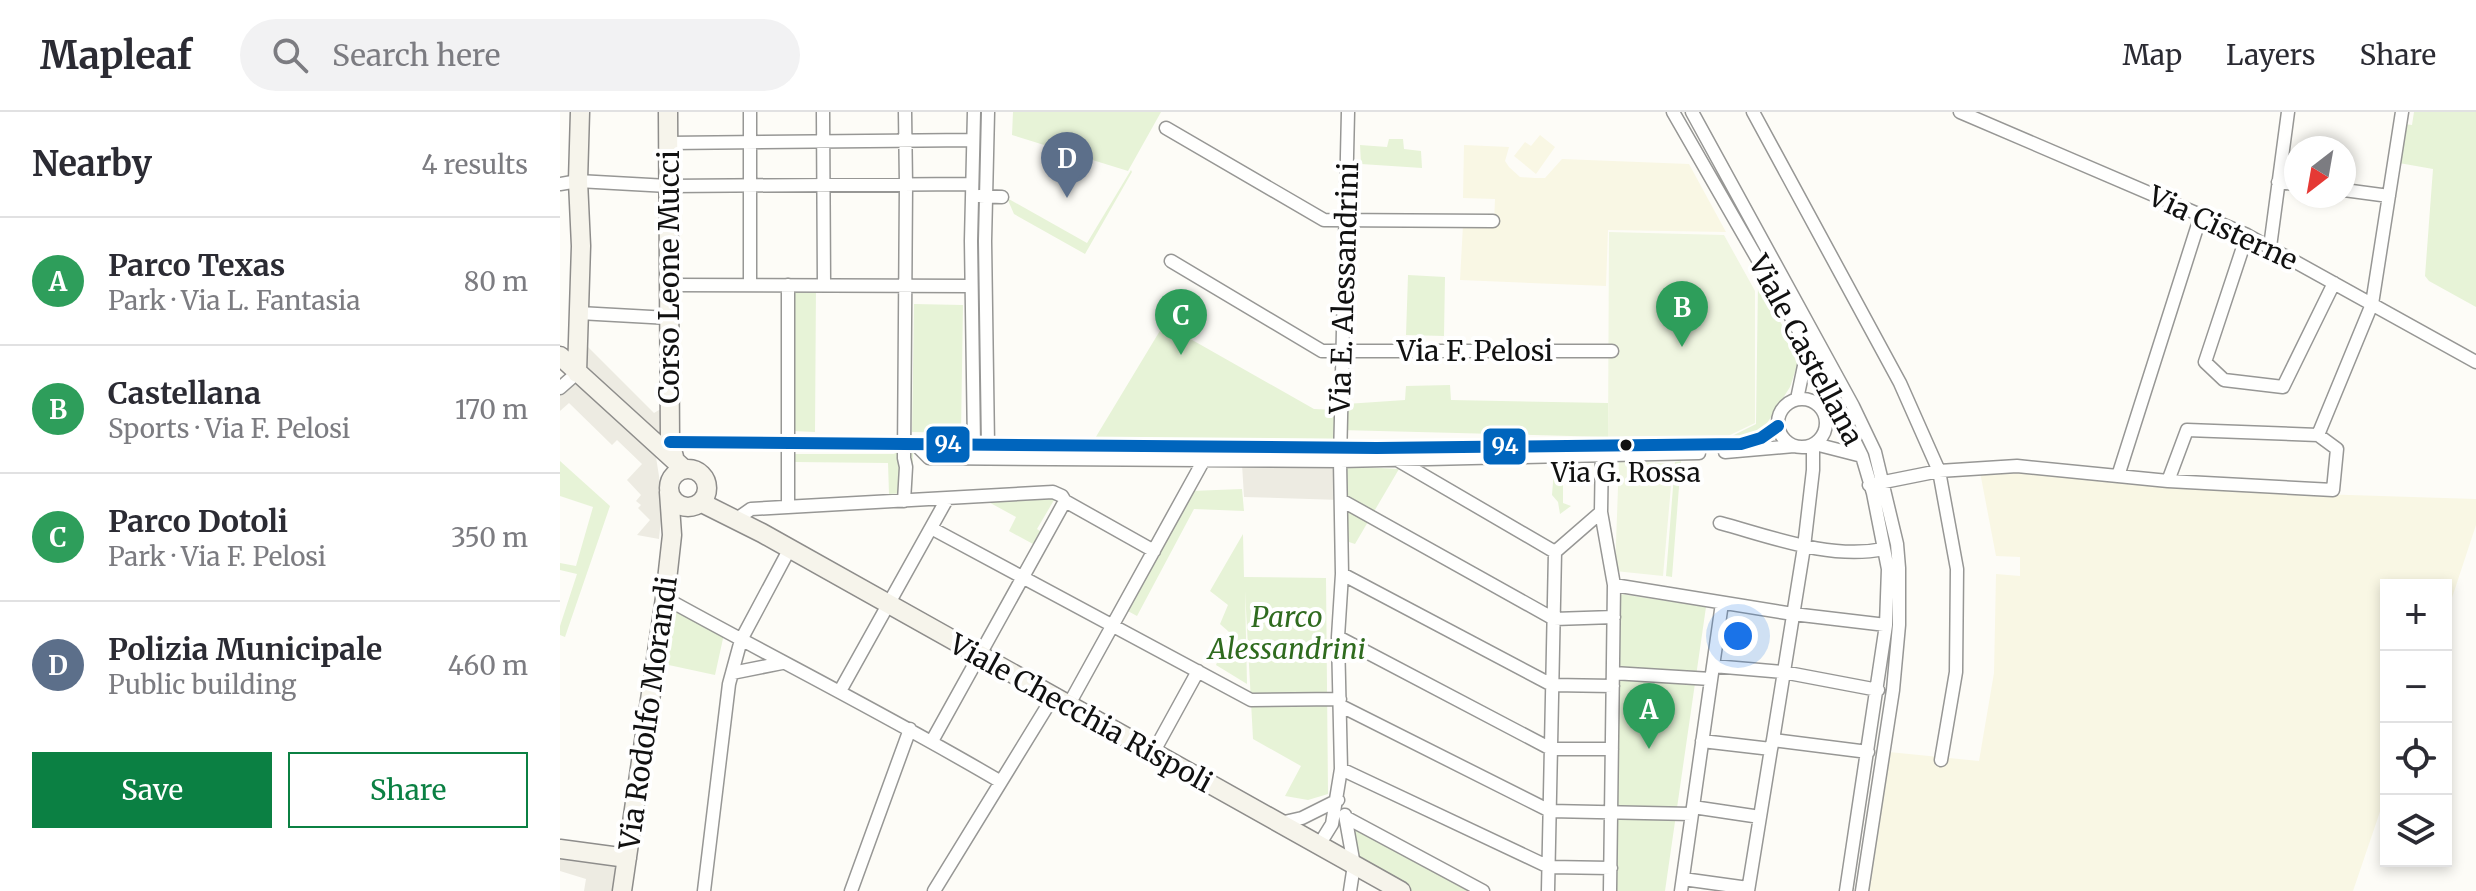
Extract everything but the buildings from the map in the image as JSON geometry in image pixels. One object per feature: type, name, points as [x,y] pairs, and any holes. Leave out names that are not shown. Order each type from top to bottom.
[{"type":"main road","points":[[577,373],[581,246],[566,179],[580,112]]},
{"type":"main road","name":"Corso Leone Mucci","points":[[668,112],[669,318],[676,456]]},
{"type":"main road","points":[[560,348],[578,333]]},
{"type":"main road","name":"Viale Checchia Rispoli","points":[[560,356],[644,436],[706,480],[699,499]]},
{"type":"main road","name":"Viale Checchia Rispoli","points":[[644,436],[676,503],[699,499],[741,516],[762,533]]},
{"type":"main road","points":[[670,488],[676,456]]},
{"type":"main road","name":"Via Rodolfo Morandi","points":[[622,891],[665,598],[672,535],[670,488]]},
{"type":"main road","name":"Viale Checchia Rispoli","points":[[699,499],[1401,891]]},
{"type":"main road","name":"Via Rodolfo Morandi","points":[[672,535],[699,499]]},
{"type":"main road","points":[[560,849],[627,858]]},
{"type":"street","points":[[750,112],[750,285]]},
{"type":"street","points":[[823,112],[824,285]]},
{"type":"street","points":[[904,501],[910,444],[904,285],[905,112]]},
{"type":"street","points":[[974,112],[971,286],[974,445]]},
{"type":"street","points":[[988,112],[988,445]]},
{"type":"street","name":"Via E. Alessandrini","points":[[1319,845],[1332,824],[1341,769],[1338,637],[1342,574],[1340,454],[1348,112]]},
{"type":"street","name":"Viale Castellana","points":[[1673,112],[1847,409],[1862,456],[1875,483],[1888,569],[1886,625],[1846,891]]},
{"type":"street","points":[[1692,112],[1847,409],[1875,452],[1875,483],[1897,544],[1899,625],[1893,690],[1862,891]]},
{"type":"street","points":[[1753,112],[1900,383],[1939,471],[1957,569],[1956,672],[1941,760]]},
{"type":"street","name":"Via Cisterne","points":[[1960,112],[2247,235],[2476,362]]},
{"type":"street","points":[[2270,247],[2288,112]]},
{"type":"street","points":[[2318,435],[2372,304],[2402,112]]},
{"type":"street","points":[[1166,128],[1324,220],[1493,221]]},
{"type":"street","points":[[668,143],[973,140]]},
{"type":"street","points":[[566,179],[668,186],[906,185],[972,190],[986,197],[1002,197]]},
{"type":"street","points":[[2278,182],[2284,183]]},
{"type":"street","points":[[2356,192],[2389,196]]},
{"type":"street","points":[[2118,476],[2201,215]]},
{"type":"street","points":[[2247,235],[2205,362],[2224,380],[2283,387],[2334,283]]},
{"type":"street","name":"Via F. Pelosi","points":[[1171,261],[1322,351],[1612,351]]},
{"type":"street","points":[[669,285],[971,286]]},
{"type":"street","points":[[788,285],[788,507]]},
{"type":"street","points":[[579,313],[669,318]]},
{"type":"street","points":[[1797,399],[1808,347]]},
{"type":"street","points":[[560,388],[577,373]]},
{"type":"street","points":[[1722,603],[1682,885],[1748,890],[1804,547],[1814,444],[1824,434],[1825,414],[1810,400],[1797,399],[1785,406],[1778,418],[1783,438],[1794,446]]},
{"type":"street","points":[[1825,414],[1847,409]]},
{"type":"street","points":[[676,456],[789,444],[910,444],[1212,446],[1397,460],[1741,444],[1761,438],[1778,426]]},
{"type":"street","points":[[1875,483],[1939,471],[2017,466],[2168,481],[2333,490],[2337,449],[2318,435],[2187,430],[2168,481]]},
{"type":"street","points":[[910,444],[929,458],[1204,460],[1340,454],[1377,448],[1744,452],[1814,444],[1862,456]]},
{"type":"street","points":[[934,891],[1001,782],[1113,625],[1212,446]]},
{"type":"street","points":[[1377,448],[1555,552]]},
{"type":"street","points":[[1602,449],[1601,512],[1614,585],[1610,891]]},
{"type":"street","points":[[741,516],[751,509],[1053,492],[1154,551]]},
{"type":"street","points":[[840,691],[947,499]]},
{"type":"street","points":[[1341,500],[1554,619],[1614,617]]},
{"type":"street","points":[[932,741],[1065,501]]},
{"type":"street","points":[[1548,891],[1555,552],[1601,512]]},
{"type":"street","points":[[1720,523],[1804,547],[1868,553],[1884,549]]},
{"type":"street","points":[[931,528],[1251,700],[1340,703],[1550,811],[1692,810],[1760,817]]},
{"type":"street","points":[[704,891],[732,673],[741,640],[789,550]]},
{"type":"street","points":[[1342,574],[1552,685],[1712,672],[1783,672],[1878,690]]},
{"type":"street","points":[[1614,585],[1793,614],[1886,625]]},
{"type":"street","points":[[665,598],[932,741],[1001,782]]},
{"type":"street","points":[[1338,637],[1551,749],[1612,749]]},
{"type":"street","points":[[732,673],[782,663]]},
{"type":"street","points":[[1153,753],[1198,671]]},
{"type":"street","points":[[851,891],[910,729]]},
{"type":"street","points":[[1702,741],[1868,752]]},
{"type":"street","points":[[1341,769],[1549,867],[1611,868]]},
{"type":"street","points":[[1280,823],[1302,818],[1338,800],[1347,818],[1354,865],[1350,891]]},
{"type":"street","points":[[1347,818],[1483,891]]},
{"type":"shaded area","points":[[1540,135],[1555,147],[1536,174],[1514,156],[1525,142],[1531,146]]},
{"type":"shaded area","points":[[1464,145],[1509,147],[1505,161],[1520,177],[1545,178],[1562,159],[1689,164],[1726,232],[1608,230],[1606,286],[1460,280],[1463,225],[1494,223],[1495,199],[1463,198]]},
{"type":"shaded area","points":[[579,338],[654,413],[669,411],[670,442],[652,450],[656,457],[662,509],[659,539],[637,535],[650,520],[638,508],[641,505],[636,501],[641,495],[627,480],[642,464],[617,440],[612,445],[569,403],[560,411],[560,388],[577,373]]},
{"type":"shaded area","points":[[1340,461],[1341,500],[1244,497],[1242,464]]},
{"type":"shaded area","points":[[2016,469],[2252,492],[2476,499],[2476,525],[2452,598],[2452,579],[2380,579],[2380,812],[2353,891],[1867,891],[1889,752],[1979,761],[1994,673],[1996,574],[2020,576],[2020,557],[1996,556],[1980,472]]},
{"type":"shaded area","points":[[560,852],[618,860],[613,891],[584,891],[586,879],[560,871]]},
{"type":"green space","points":[[1013,112],[1161,112],[1128,171],[1012,135]]},
{"type":"green space","points":[[2414,112],[2476,112],[2476,307],[2425,276],[2433,169],[2399,163],[2404,124],[2412,125]]},
{"type":"green space","points":[[1389,139],[1403,139],[1404,149],[1421,151],[1422,168],[1361,164],[1360,145],[1387,147]]},
{"type":"green space","points":[[1131,170],[1085,254],[1014,214],[1007,198],[1087,243]]},
{"type":"green space","points":[[1609,232],[1724,235],[1755,291],[1755,423],[1728,436],[1608,437]]},
{"type":"green space","points":[[1408,275],[1445,277],[1444,336],[1406,335]]},
{"type":"green space","points":[[1758,282],[1800,357],[1790,387],[1764,428],[1752,436],[1730,437],[1756,424]]},
{"type":"green space","points":[[792,286],[816,286],[815,432],[792,431]]},
{"type":"green space","points":[[914,304],[963,305],[961,433],[912,432]]},
{"type":"green space","points":[[1164,324],[1314,409],[1336,410],[1337,439],[1094,440]]},
{"type":"green space","points":[[1450,385],[1451,400],[1608,403],[1608,437],[1340,430],[1346,404],[1405,400],[1406,386]]},
{"type":"green space","points":[[913,452],[912,493],[889,494],[888,463],[795,462],[795,454]]},
{"type":"green space","points":[[1619,460],[1673,464],[1663,576],[1615,571]]},
{"type":"green space","points":[[560,461],[610,506],[565,637],[560,635],[560,626],[577,574],[560,570],[560,563],[576,566],[593,507],[560,496]]},
{"type":"green space","points":[[1681,461],[1672,577],[1666,576],[1675,462]]},
{"type":"green space","points":[[1344,466],[1399,469],[1355,544],[1346,541]]},
{"type":"green space","points":[[1563,467],[1563,503],[1571,506],[1560,514],[1558,502],[1552,495],[1554,469]]},
{"type":"green space","points":[[1242,489],[1244,511],[1194,509],[1137,616],[1126,610],[1191,491]]},
{"type":"green space","points":[[1057,495],[1037,529],[1040,531],[1033,544],[1009,531],[1016,517],[983,499]]},
{"type":"green space","name":"Parco Alessandrini","points":[[1243,534],[1244,577],[1326,578],[1328,794],[1308,800],[1285,796],[1301,766],[1253,739],[1245,591],[1247,684],[1216,665],[1229,632],[1220,624],[1228,605],[1210,591]]},
{"type":"green space","points":[[1614,593],[1706,607],[1665,891],[1610,891]]},
{"type":"green space","points":[[673,606],[724,634],[715,675],[664,664]]},
{"type":"green space","points":[[1352,826],[1475,891],[1407,891],[1358,863]]},
{"type":"transit line","name":"94","points":[[670,442],[1377,448],[1741,444],[1761,438],[1778,426]]},
{"type":"place","name":"Polizia Municipale","points":[[1067,198]]},
{"type":"place","name":"Castellana","points":[[1682,347]]},
{"type":"place","name":"Parco Dotoli","points":[[1181,355]]},
{"type":"place","name":"Via G. Rossa","points":[[1626,445]]},
{"type":"place","name":"Parco Texas","points":[[1649,749]]}]
